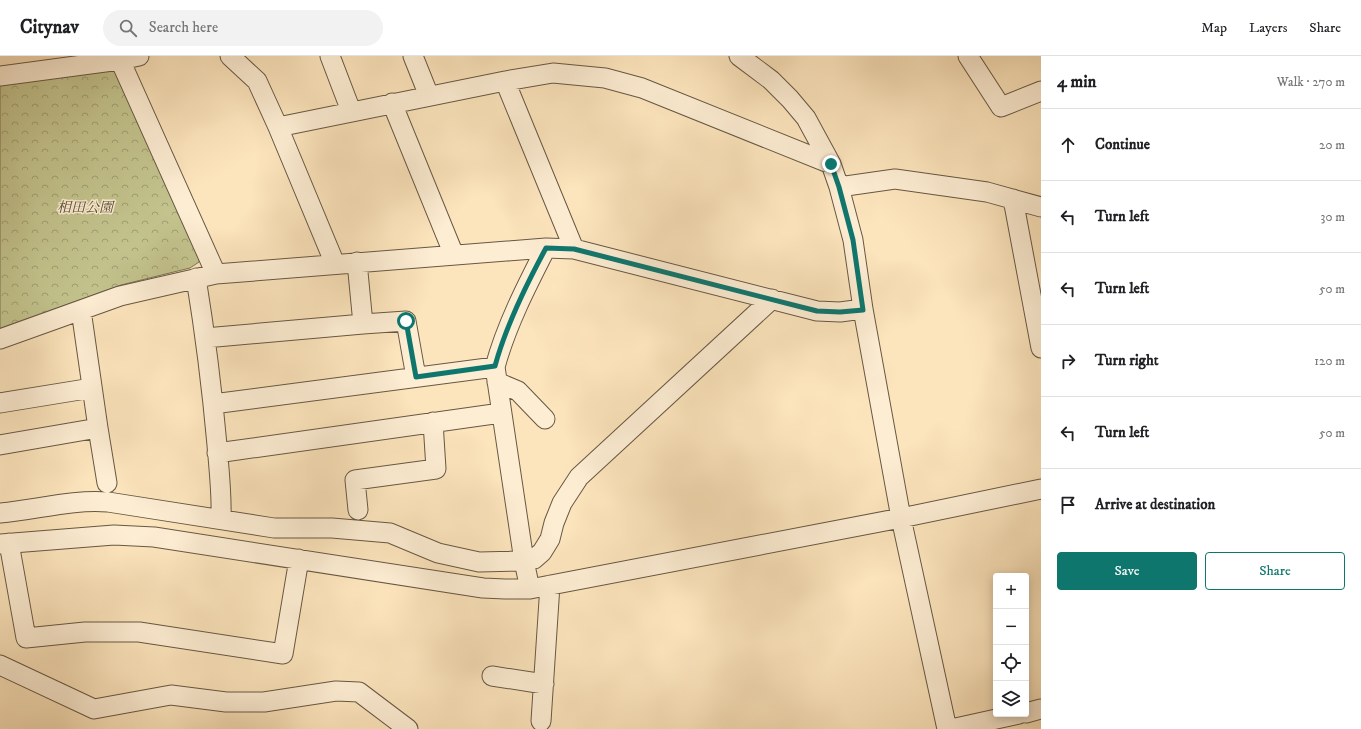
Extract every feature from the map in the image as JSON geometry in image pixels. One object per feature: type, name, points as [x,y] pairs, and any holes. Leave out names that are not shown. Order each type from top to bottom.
[{"type":"street","points":[[0,76],[120,60],[139,56]]},
{"type":"street","points":[[231,56],[257,81],[278,127],[335,264]]},
{"type":"street","points":[[330,56],[351,111]]},
{"type":"street","points":[[413,56],[430,96]]},
{"type":"street","points":[[739,56],[771,80],[806,118],[831,164],[839,187],[853,240],[863,310],[901,518],[947,729]]},
{"type":"street","points":[[968,56],[1001,107],[1041,91]]},
{"type":"street","points":[[120,60],[216,274]]},
{"type":"street","points":[[278,127],[505,80],[553,74],[605,78],[642,88],[831,164]]},
{"type":"street","points":[[505,80],[574,249]]},
{"type":"street","points":[[392,103],[454,255]]},
{"type":"street","points":[[839,187],[895,179],[987,192],[1041,207]]},
{"type":"street","points":[[1013,199],[1041,348]]},
{"type":"street","points":[[530,589],[524,561],[496,374],[498,353],[521,299],[546,248]]},
{"type":"street","points":[[0,339],[120,296],[216,274],[546,248],[574,249],[817,311],[840,312],[863,310]]},
{"type":"street","points":[[357,262],[363,324]]},
{"type":"street","points":[[196,278],[213,404],[222,501],[221,519]]},
{"type":"street","points":[[0,512],[19,511],[64,504],[99,502],[123,504],[274,528],[332,528],[390,533],[438,553],[479,562],[524,561],[534,559],[542,552],[550,539],[554,523],[562,503],[578,477],[772,299]]},
{"type":"street","points":[[81,310],[107,483]]},
{"type":"street","points":[[205,338],[406,321],[416,377]]},
{"type":"street","points":[[213,404],[416,377],[496,374],[518,391],[545,419]]},
{"type":"street","points":[[0,403],[92,388]]},
{"type":"street","points":[[217,453],[501,413]]},
{"type":"street","points":[[358,510],[355,480],[436,470],[433,422]]},
{"type":"street","points":[[0,446],[98,428]]},
{"type":"street","points":[[299,559],[284,654],[139,632],[85,632],[26,638],[4,544],[114,535],[154,537],[299,559],[483,588],[530,589],[901,518],[1041,489]]},
{"type":"street","points":[[541,721],[550,585]]},
{"type":"street","points":[[0,665],[94,709],[172,695],[226,702],[264,702],[336,691],[359,692],[408,729]]},
{"type":"street","points":[[492,676],[544,684]]},
{"type":"street","points":[[1029,711],[1041,709]]},
{"type":"street","points":[[951,729],[1005,717]]},
{"type":"green space","name":"相田公園","points":[[113,68],[200,255],[199,262],[190,268],[121,285],[0,329],[0,82]]},
{"type":"route","points":[[406,321],[416,377],[495,366],[498,353],[521,299],[546,248],[574,249],[817,311],[840,312],[863,310],[853,240],[839,187],[831,164]]}]
